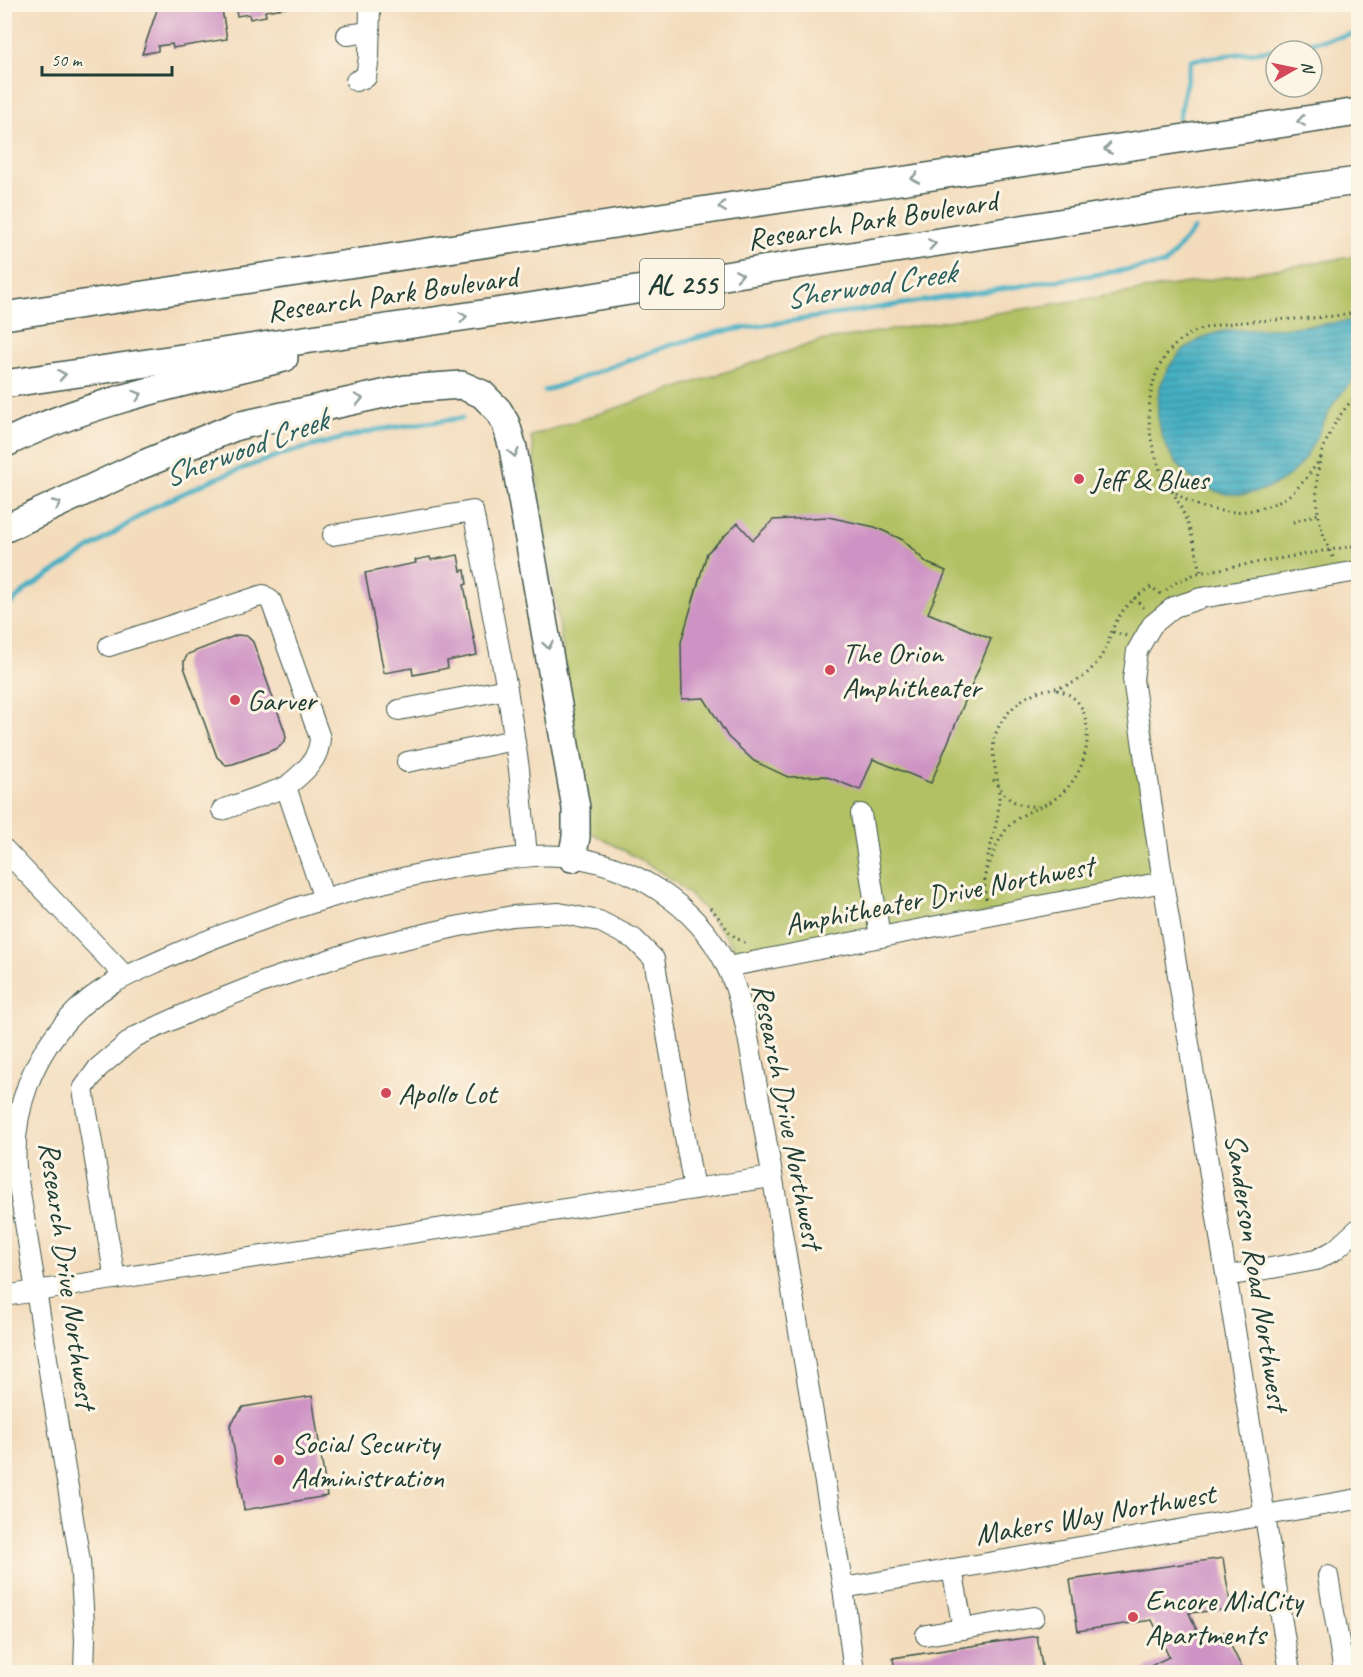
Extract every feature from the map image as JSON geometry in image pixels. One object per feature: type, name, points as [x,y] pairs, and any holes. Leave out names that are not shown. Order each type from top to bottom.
[{"type":"highway","name":"Research Park Boulevard","points":[[4,316],[1359,112]]},
{"type":"highway","name":"Research Park Boulevard","points":[[4,384],[841,259],[1166,206],[1359,181]]},
{"type":"highway","points":[[4,303],[128,296]]},
{"type":"highway","points":[[4,444],[34,429],[148,391],[420,323]]},
{"type":"highway","points":[[4,529],[139,466],[237,426],[406,389],[461,385],[482,394],[498,410],[506,424],[513,448],[576,808],[576,837],[572,858]]},
{"type":"street","points":[[356,81],[366,77],[369,57],[370,4]]},
{"type":"street","points":[[347,35],[369,32]]},
{"type":"street","points":[[333,535],[473,511],[507,689],[527,856]]},
{"type":"street","name":"Sanderson Road Northwest","points":[[1290,1672],[1163,882],[1133,679],[1137,651],[1152,625],[1174,607],[1201,598],[1351,572]]},
{"type":"street","points":[[109,646],[262,595],[271,601],[320,738],[320,750],[308,769],[286,787],[222,810]]},
{"type":"street","points":[[399,710],[507,689]]},
{"type":"street","points":[[407,762],[514,740]]},
{"type":"street","points":[[286,787],[324,899]]},
{"type":"street","points":[[861,814],[880,937]]},
{"type":"street","points":[[4,849],[124,976]]},
{"type":"street","name":"Research Drive Northwest","points":[[84,1672],[85,1639],[80,1561],[15,1153],[18,1118],[31,1075],[53,1036],[76,1010],[124,976],[243,926],[324,899],[389,880],[446,868],[527,856],[572,858],[616,869],[656,889],[675,902],[708,935],[727,967],[740,999],[747,1028],[843,1588],[854,1672]]},
{"type":"street","name":"Amphitheater Drive Northwest","points":[[727,967],[1163,882]]},
{"type":"street","points":[[115,1279],[83,1089],[98,1068],[135,1037],[266,981],[361,949],[512,916],[559,913],[598,921],[634,939],[654,959],[693,1189]]},
{"type":"street","points":[[4,1296],[772,1177]]},
{"type":"street","points":[[1227,1276],[1316,1260],[1335,1250],[1359,1229]]},
{"type":"street","name":"Makers Way Northwest","points":[[843,1588],[1359,1499]]},
{"type":"street","points":[[952,1569],[963,1629]]},
{"type":"street","points":[[1328,1576],[1344,1672]]},
{"type":"street","points":[[926,1635],[1034,1617]]},
{"type":"path","points":[[1201,572],[1187,521],[1164,479],[1152,445],[1149,400],[1162,361],[1172,348],[1188,335],[1203,328],[1226,323],[1359,312]]},
{"type":"path","points":[[1351,572],[1330,550],[1318,514],[1316,493],[1325,444],[1337,420],[1359,394]]},
{"type":"path","points":[[1164,479],[1182,497],[1202,507],[1218,512],[1238,511],[1260,508],[1280,501],[1295,491],[1321,458]]},
{"type":"path","points":[[1293,522],[1318,514]]},
{"type":"path","points":[[987,903],[984,883],[986,862],[998,818],[999,794],[995,781],[993,749],[1000,724],[1023,699],[1042,690],[1071,685],[1093,668],[1105,652],[1115,623],[1134,598],[1151,587],[1159,595],[1175,583],[1201,572],[1359,545]]},
{"type":"path","points":[[1134,598],[1146,609]]},
{"type":"path","points":[[1140,615],[1152,603]]},
{"type":"path","points":[[1125,644],[1132,628]]},
{"type":"path","points":[[1112,631],[1128,636]]},
{"type":"path","points":[[984,883],[993,854],[1004,833],[1023,814],[1053,799],[1071,784],[1082,764],[1086,752],[1086,721],[1081,706],[1070,695],[1052,689]]},
{"type":"path","points":[[995,781],[1009,799],[1019,804],[1039,806]]},
{"type":"path","points":[[710,907],[736,940],[755,945]]},
{"type":"green space","points":[[1358,256],[1358,571],[1174,607],[1137,651],[1163,882],[751,955],[739,955],[706,912],[677,884],[648,864],[590,832],[531,436],[820,341]]},
{"type":"water","points":[[1358,320],[1358,375],[1336,401],[1309,451],[1288,476],[1278,483],[1242,494],[1210,489],[1184,471],[1166,445],[1158,415],[1161,384],[1178,356],[1210,335],[1224,331]]},
{"type":"building","points":[[159,4],[221,4],[227,39],[173,48],[172,44],[158,46],[158,51],[142,54]]},
{"type":"building","points":[[235,4],[297,4],[297,6],[265,11],[266,16],[250,19],[249,14],[237,16]]},
{"type":"building","name":"The Orion Amphitheater","points":[[828,517],[875,527],[903,540],[927,563],[946,571],[928,613],[991,639],[931,783],[873,759],[860,790],[825,776],[788,777],[754,761],[728,737],[704,698],[682,699],[681,642],[707,553],[738,523],[753,540],[773,520]]},
{"type":"building","points":[[458,555],[461,571],[465,570],[467,584],[464,585],[477,655],[447,661],[448,668],[413,675],[412,668],[384,673],[365,573],[416,563],[415,560],[430,557],[431,560]]},
{"type":"building","name":"Garver","points":[[237,635],[247,636],[253,642],[286,738],[278,748],[226,765],[217,757],[184,667],[184,661],[188,654]]},
{"type":"building","name":"Social Security Administration","points":[[312,1396],[327,1496],[244,1510],[230,1425],[243,1407]]},
{"type":"building","name":"Encore MidCity Apartments","points":[[1223,1558],[1231,1609],[1189,1613],[1202,1642],[1224,1632],[1244,1672],[1138,1672],[1169,1657],[1152,1620],[1078,1631],[1070,1580]]},
{"type":"building","points":[[1037,1636],[1043,1672],[895,1672],[893,1658]]},
{"type":"waterway","name":"Sherwood Creek","points":[[1179,118],[1191,60],[1278,49],[1358,33]]},
{"type":"waterway","name":"Sherwood Creek","points":[[545,391],[667,346],[719,332],[1165,264],[1194,229]]},
{"type":"waterway","name":"Sherwood Creek","points":[[4,610],[27,589],[154,507],[214,479],[282,454],[375,430],[462,418]]},
{"type":"place","name":"Jeff & Blues","points":[[1079,479]]},
{"type":"place","name":"The Orion Amphitheater","points":[[830,670]]},
{"type":"place","name":"Garver","points":[[235,700]]},
{"type":"place","name":"Apollo Lot","points":[[386,1093]]},
{"type":"place","name":"Social Security Administration","points":[[279,1460]]},
{"type":"place","name":"Encore MidCity Apartments","points":[[1133,1617]]}]
